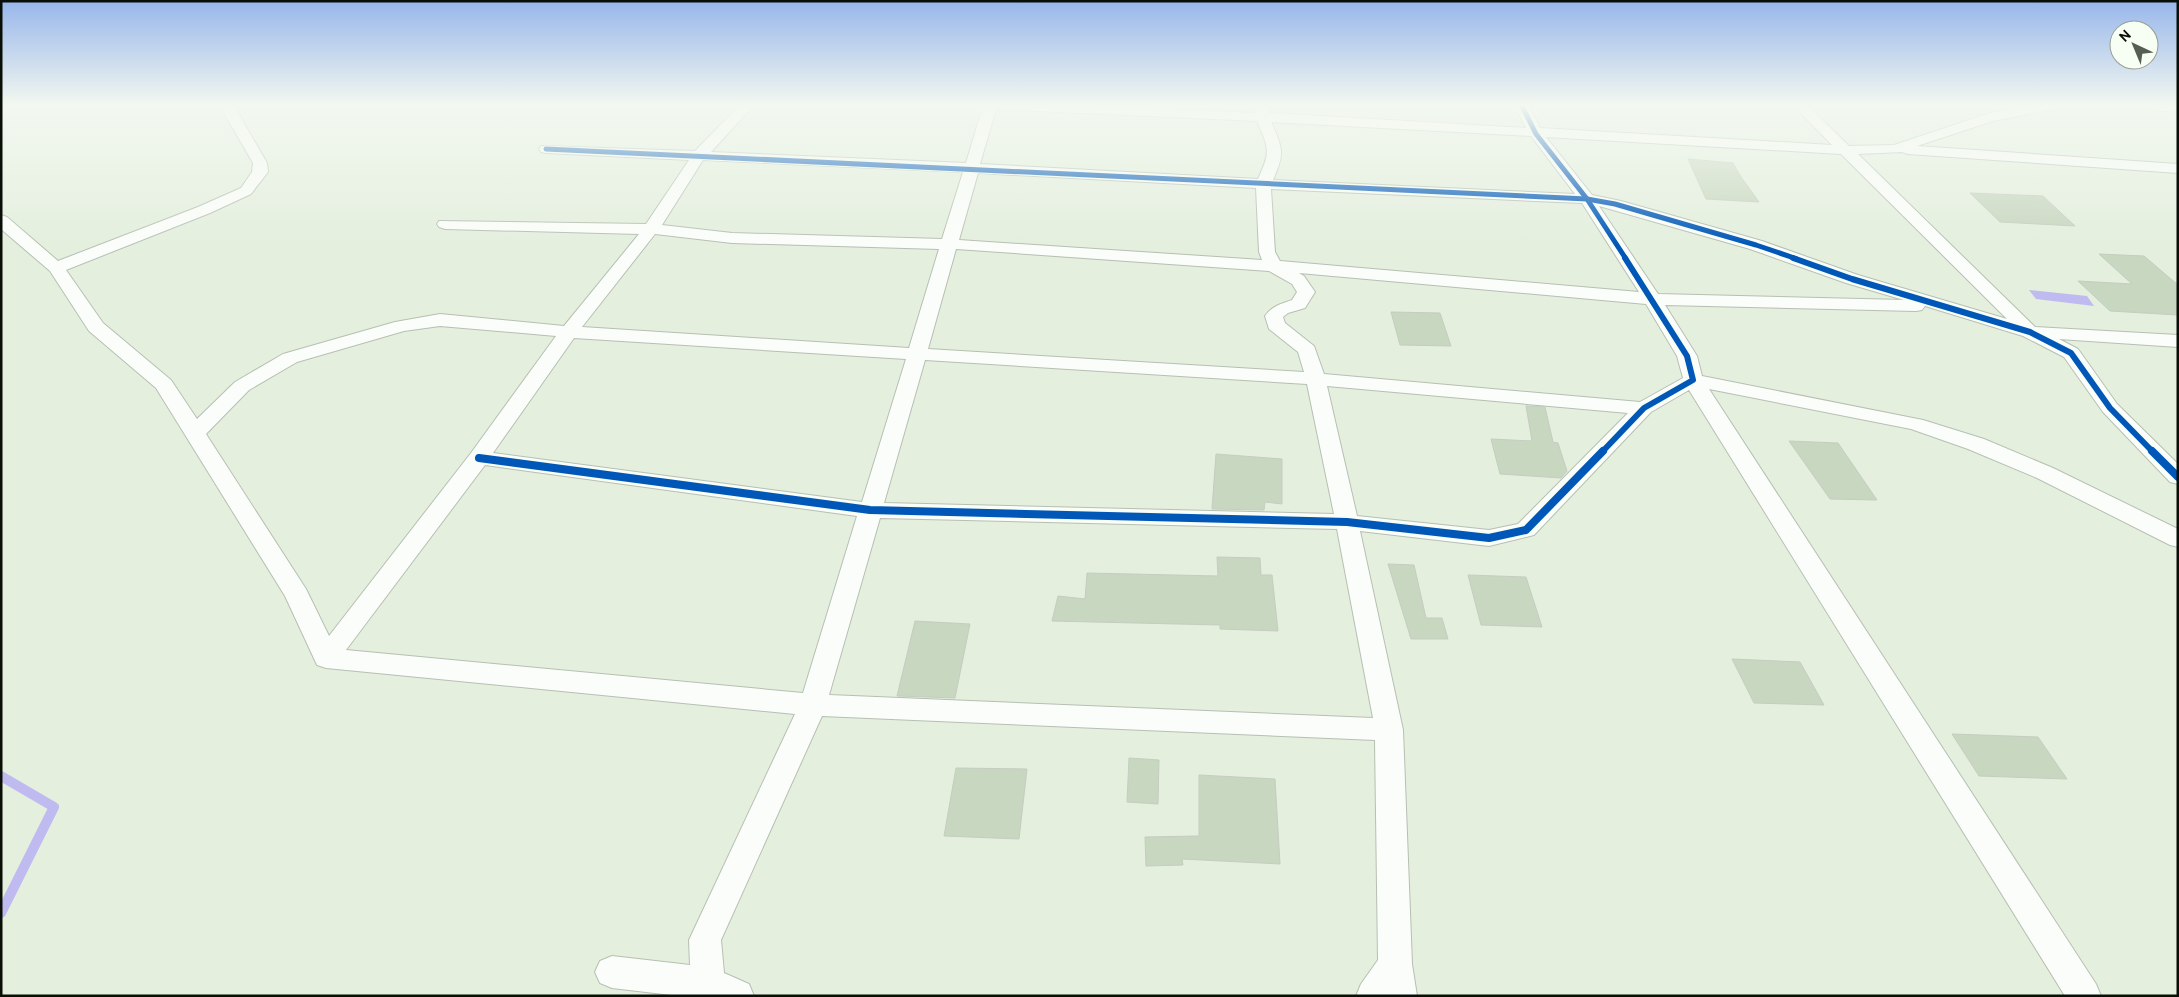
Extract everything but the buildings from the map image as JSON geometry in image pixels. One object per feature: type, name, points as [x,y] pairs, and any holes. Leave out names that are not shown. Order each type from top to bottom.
[{"type":"street","points":[[56,268],[204,210],[246,191],[260,172],[260,163],[254,153]]},
{"type":"street","points":[[613,153],[972,168],[1587,199],[1615,204],[1756,245],[1852,279],[1948,306],[2030,332],[2071,353],[2110,408],[2178,477]]},
{"type":"street","points":[[326,658],[479,458],[569,332],[652,229],[702,153]]},
{"type":"street","points":[[612,972],[722,990],[705,940],[813,706],[976,153]]},
{"type":"street","points":[[1275,153],[1276,160],[1263,184],[1266,252],[1273,266],[1298,280],[1306,292],[1299,304],[1282,310],[1274,316],[1276,325],[1307,350],[1316,379],[1389,730],[1395,964],[1400,996]]},
{"type":"street","points":[[1551,153],[1587,199],[1652,299],[1687,356],[1693,380],[2084,996]]},
{"type":"street","points":[[1850,153],[2030,332],[2178,341]]},
{"type":"street","points":[[1945,153],[2178,169]]},
{"type":"street","points":[[1,220],[56,268],[96,327],[164,384],[196,432],[296,594],[326,658]]},
{"type":"street","points":[[445,224],[652,229],[732,238],[950,244],[1273,266],[1652,299],[1948,306]]},
{"type":"street","points":[[196,432],[242,386],[290,358],[350,339],[402,326],[440,320],[569,332],[1316,379],[1644,408]]},
{"type":"street","points":[[479,458],[870,510],[1347,522],[1489,538],[1526,530],[1644,408],[1693,380],[1916,424],[1976,444],[2045,473],[2178,539]]},
{"type":"street","points":[[326,658],[813,706],[1389,730]]},
{"type":"street","points":[[1373,996],[1395,964]]},
{"type":"shaded area","points":[[2029,290],[2087,296],[2094,306],[2036,299]]},
{"type":"waterway","points":[[1,776],[54,807],[1,913]]},
{"type":"cycle path","points":[[625,153],[1587,199],[1615,204],[1756,245],[1852,279],[2030,332],[2071,353],[2110,408],[2178,477]]},
{"type":"cycle path","points":[[479,458],[870,510],[1347,522],[1489,538],[1526,530],[1644,408],[1693,380],[1687,356],[1652,299],[1587,199],[1551,153]]}]
